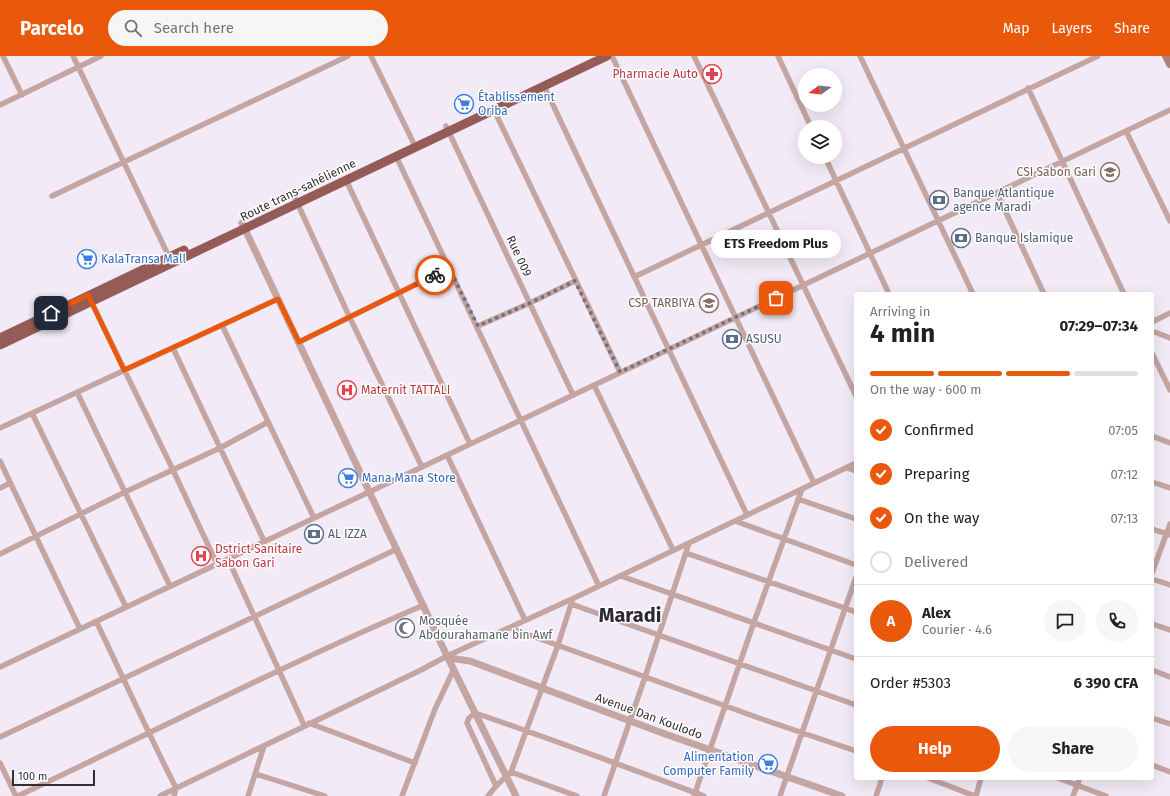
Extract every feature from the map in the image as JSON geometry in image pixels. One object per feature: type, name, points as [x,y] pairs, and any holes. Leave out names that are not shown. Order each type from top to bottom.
[{"type":"highway","name":"Route trans-sahélienne","points":[[0,338],[90,298],[296,201],[447,129],[594,56]]},
{"type":"highway","name":"Route trans-sahélienne","points":[[447,129],[494,110],[607,56]]},
{"type":"highway","name":"Route trans-sahélienne","points":[[296,201],[346,180],[396,156],[414,144]]},
{"type":"highway","name":"Route trans-sahélienne","points":[[0,345],[90,298]]},
{"type":"main road","points":[[1166,56],[1170,64]]},
{"type":"street","points":[[3,56],[22,95]]},
{"type":"street","points":[[73,56],[170,260]]},
{"type":"street","points":[[0,105],[101,56]]},
{"type":"street","points":[[52,196],[348,56]]},
{"type":"street","points":[[372,56],[414,144]]},
{"type":"street","points":[[612,56],[814,483]]},
{"type":"street","points":[[694,56],[854,392]]},
{"type":"street","points":[[778,56],[808,120]]},
{"type":"street","points":[[860,56],[972,292]]},
{"type":"street","points":[[634,277],[768,212],[904,149],[1028,88],[1098,56]]},
{"type":"street","points":[[544,86],[747,515]]},
{"type":"street","points":[[1028,88],[1123,292]]},
{"type":"street","points":[[494,110],[620,372]]},
{"type":"street","points":[[0,667],[1170,110]]},
{"type":"street","name":"Rue 009","points":[[447,129],[573,395]]},
{"type":"street","points":[[1126,131],[1170,221]]},
{"type":"street","points":[[396,156],[478,326],[599,586]]},
{"type":"street","points":[[828,164],[888,292]]},
{"type":"street","points":[[346,180],[470,444]]},
{"type":"street","points":[[997,193],[1043,292]]},
{"type":"street","points":[[296,201],[422,467]]},
{"type":"street","points":[[243,226],[475,713],[508,774],[516,796]]},
{"type":"street","points":[[299,342],[449,268]]},
{"type":"street","points":[[478,326],[575,281]]},
{"type":"street","points":[[90,298],[217,564]]},
{"type":"street","points":[[0,428],[278,299]]},
{"type":"street","points":[[1154,321],[1170,313]]},
{"type":"street","points":[[222,325],[314,518]]},
{"type":"street","points":[[1154,332],[1170,338]]},
{"type":"street","points":[[173,348],[264,541]]},
{"type":"street","points":[[1154,357],[1170,390]]},
{"type":"street","points":[[594,385],[673,550]]},
{"type":"street","points":[[77,392],[170,586]]},
{"type":"street","points":[[32,413],[126,607]]},
{"type":"street","points":[[0,554],[125,492],[220,448],[268,422]]},
{"type":"street","points":[[1154,437],[1170,442]]},
{"type":"street","points":[[447,455],[525,620]]},
{"type":"street","points":[[0,461],[80,629]]},
{"type":"street","points":[[160,796],[525,620],[572,601],[599,586],[673,550],[854,464]]},
{"type":"street","points":[[847,468],[854,470]]},
{"type":"street","points":[[0,488],[10,483]]},
{"type":"street","points":[[1154,483],[1170,488]]},
{"type":"street","points":[[695,794],[768,581],[802,489]]},
{"type":"street","points":[[798,499],[854,518]]},
{"type":"street","points":[[735,521],[854,564]]},
{"type":"street","points":[[1154,568],[1168,535],[1170,524]]},
{"type":"street","points":[[1154,530],[1168,535]]},
{"type":"street","points":[[604,796],[689,543]]},
{"type":"street","points":[[0,737],[397,549]]},
{"type":"street","points":[[686,552],[854,611]]},
{"type":"street","points":[[228,559],[278,670],[307,724],[415,763]]},
{"type":"street","points":[[621,576],[754,622],[854,659]]},
{"type":"street","points":[[1154,580],[1170,585]]},
{"type":"street","points":[[780,796],[854,583]]},
{"type":"street","points":[[572,601],[658,635],[854,704]]},
{"type":"street","points":[[488,796],[508,774],[558,645],[572,601]]},
{"type":"street","points":[[0,762],[17,796],[278,670],[360,632],[424,605]]},
{"type":"street","points":[[96,621],[148,733],[176,788],[174,796]]},
{"type":"street","points":[[1154,625],[1170,630]]},
{"type":"street","points":[[510,628],[854,750]]},
{"type":"street","name":"Avenue Dan Koulodo","points":[[448,657],[470,661],[630,721],[842,796]]},
{"type":"street","points":[[402,796],[435,710],[454,669]]},
{"type":"street","points":[[1154,671],[1170,677]]},
{"type":"street","points":[[475,713],[526,730],[695,794],[704,796]]},
{"type":"street","points":[[475,713],[469,718],[468,723],[496,786]]},
{"type":"street","points":[[1154,719],[1170,724]]},
{"type":"street","points":[[248,796],[264,746]]},
{"type":"street","points":[[1154,766],[1170,772]]},
{"type":"street","points":[[256,774],[325,796]]},
{"type":"street","points":[[508,774],[577,796]]},
{"type":"street","points":[[876,796],[881,780]]},
{"type":"street","points":[[933,780],[975,796],[980,780]]},
{"type":"street","points":[[1063,780],[1106,796]]},
{"type":"street","points":[[1073,796],[1079,780]]},
{"type":"way so far","points":[[435,275],[449,268],[478,326],[575,281],[620,372],[776,298]]},
{"type":"place","name":"Pharmacie Auto","points":[[712,74]]},
{"type":"place","name":"Établissement Oriba","points":[[464,104]]},
{"type":"place","name":"CSI Sabon Gari","points":[[1110,172]]},
{"type":"place","name":"Banque Atlantique agence Maradi","points":[[939,200]]},
{"type":"place","name":"Banque Islamique","points":[[961,238]]},
{"type":"place","name":"KalaTransa Mall","points":[[87,259]]},
{"type":"place","name":"ETS Freedom Plus","points":[[776,298]]},
{"type":"place","name":"CSP TARBIYA","points":[[709,303]]},
{"type":"place","name":"ASUSU","points":[[732,339]]},
{"type":"place","name":"Maternit TATTALI","points":[[347,390]]},
{"type":"place","name":"Mana Mana Store","points":[[348,478]]},
{"type":"place","name":"AL IZZA","points":[[314,534]]},
{"type":"place","name":"Dstrict Sanitaire Sabon Gari","points":[[201,556]]},
{"type":"place","name":"Mosquée Abdourahamane bin Awf","points":[[405,628]]},
{"type":"place","name":"Alimentation Computer Family","points":[[768,764]]},
{"type":"district","name":"Maradi","points":[[630,615]]},
{"type":"route","points":[[51,313],[88,295],[124,370],[278,299],[299,342],[435,275]]}]
